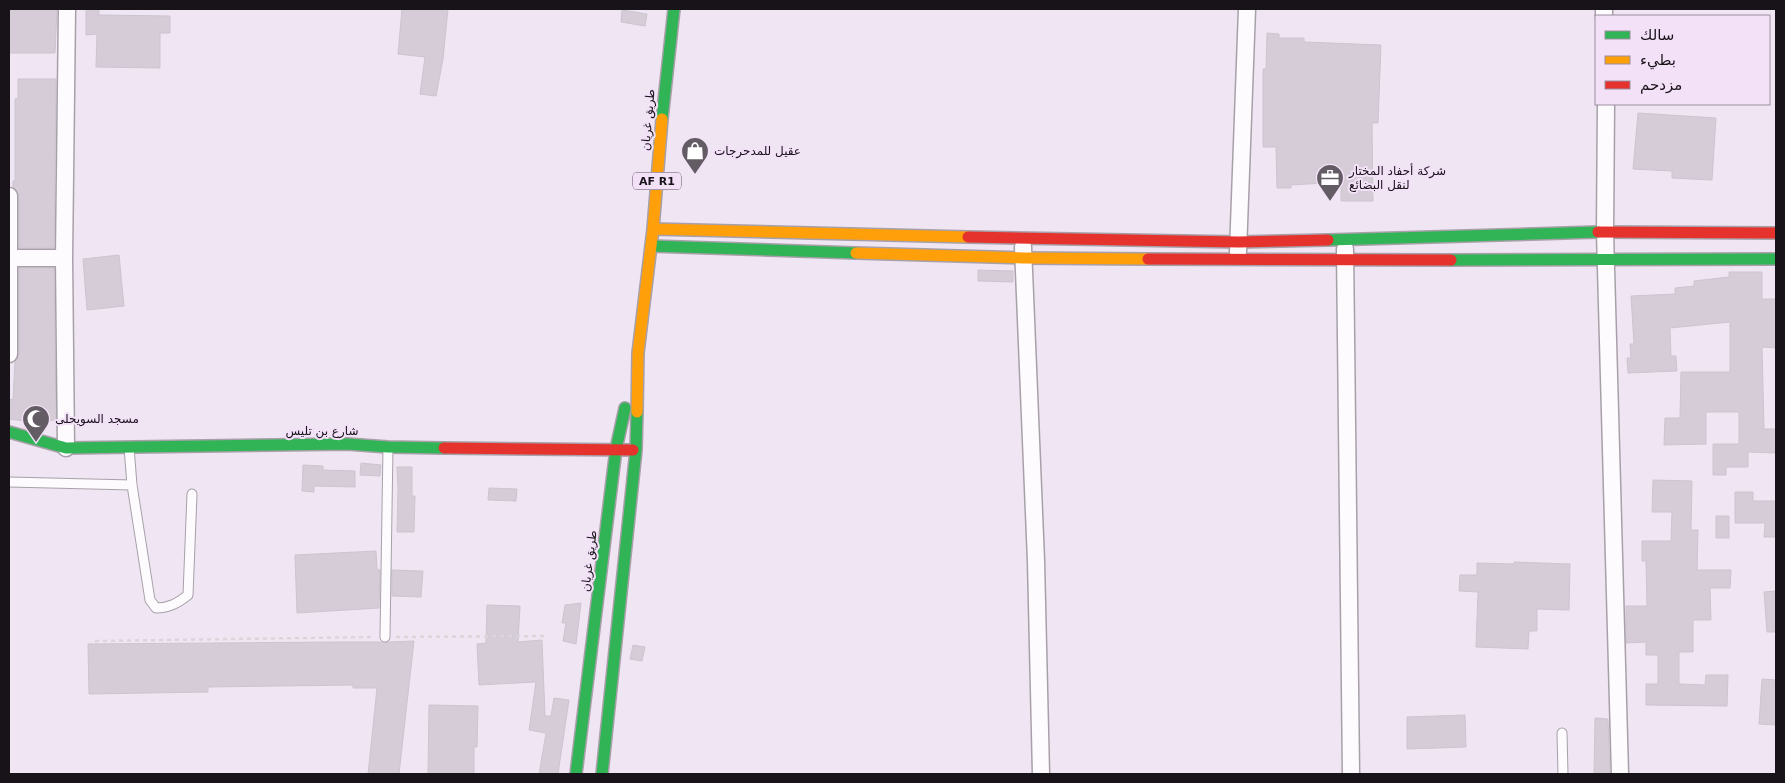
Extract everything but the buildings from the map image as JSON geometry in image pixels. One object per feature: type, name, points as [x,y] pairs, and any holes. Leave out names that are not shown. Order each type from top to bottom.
[{"type":"main road","name":"طريق غريان","points":[[602,774],[636,450],[638,353],[653,228],[665,86],[674,9]]},
{"type":"main road","points":[[653,228],[1239,242],[1605,232],[1776,233]]},
{"type":"main road","points":[[650,246],[1024,258],[1345,260],[1776,258]]},
{"type":"main road","name":"طريق غريان","points":[[576,774],[616,449],[638,353]]},
{"type":"main road","name":"شارع بن تليس","points":[[9,432],[66,448],[347,444],[388,447],[636,450]]},
{"type":"street","points":[[66,448],[64,258],[67,9]]},
{"type":"street","points":[[1238,259],[1247,9]]},
{"type":"street","points":[[1606,105],[1605,232],[1620,774]]},
{"type":"street","points":[[9,196],[9,354]]},
{"type":"street","points":[[1022,238],[1036,561],[1041,774]]},
{"type":"street","points":[[1344,239],[1351,774]]},
{"type":"street","points":[[9,258],[64,258]]},
{"type":"lane","points":[[130,447],[132,485],[150,600],[156,608],[180,602],[188,595],[192,494]]},
{"type":"lane","points":[[385,637],[388,447]]},
{"type":"lane","points":[[9,482],[132,485]]},
{"type":"lane","points":[[1562,733],[1563,774]]},
{"type":"path","points":[[95,642],[547,636]]},
{"type":"traffic: fast","points":[[662,119],[674,9]]},
{"type":"traffic: fast","points":[[1328,240],[1598,232]]},
{"type":"traffic: fast","points":[[651,246],[856,253]]},
{"type":"traffic: fast","points":[[1451,260],[1776,259]]},
{"type":"traffic: fast","points":[[576,774],[616,449],[625,408]]},
{"type":"traffic: fast","points":[[602,774],[636,450],[637,412]]},
{"type":"traffic: fast","points":[[9,432],[66,448],[347,444],[444,448]]},
{"type":"traffic: slow","points":[[637,412],[638,353],[653,229],[662,119]]},
{"type":"traffic: slow","points":[[653,229],[968,237]]},
{"type":"traffic: slow","points":[[856,253],[1024,258],[1148,259]]},
{"type":"traffic: jam","points":[[1598,232],[1776,233]]},
{"type":"traffic: jam","points":[[968,237],[1239,242],[1328,240]]},
{"type":"traffic: jam","points":[[1148,259],[1451,260]]},
{"type":"traffic: jam","points":[[444,448],[633,450]]},
{"type":"place","name":"عقيل للمدحرجات","points":[[695,175]]},
{"type":"place","name":"شركة أحفاد المختار لنقل البضائع","points":[[1330,202]]},
{"type":"place","name":"مسجد السويحلى","points":[[36,443]]}]
